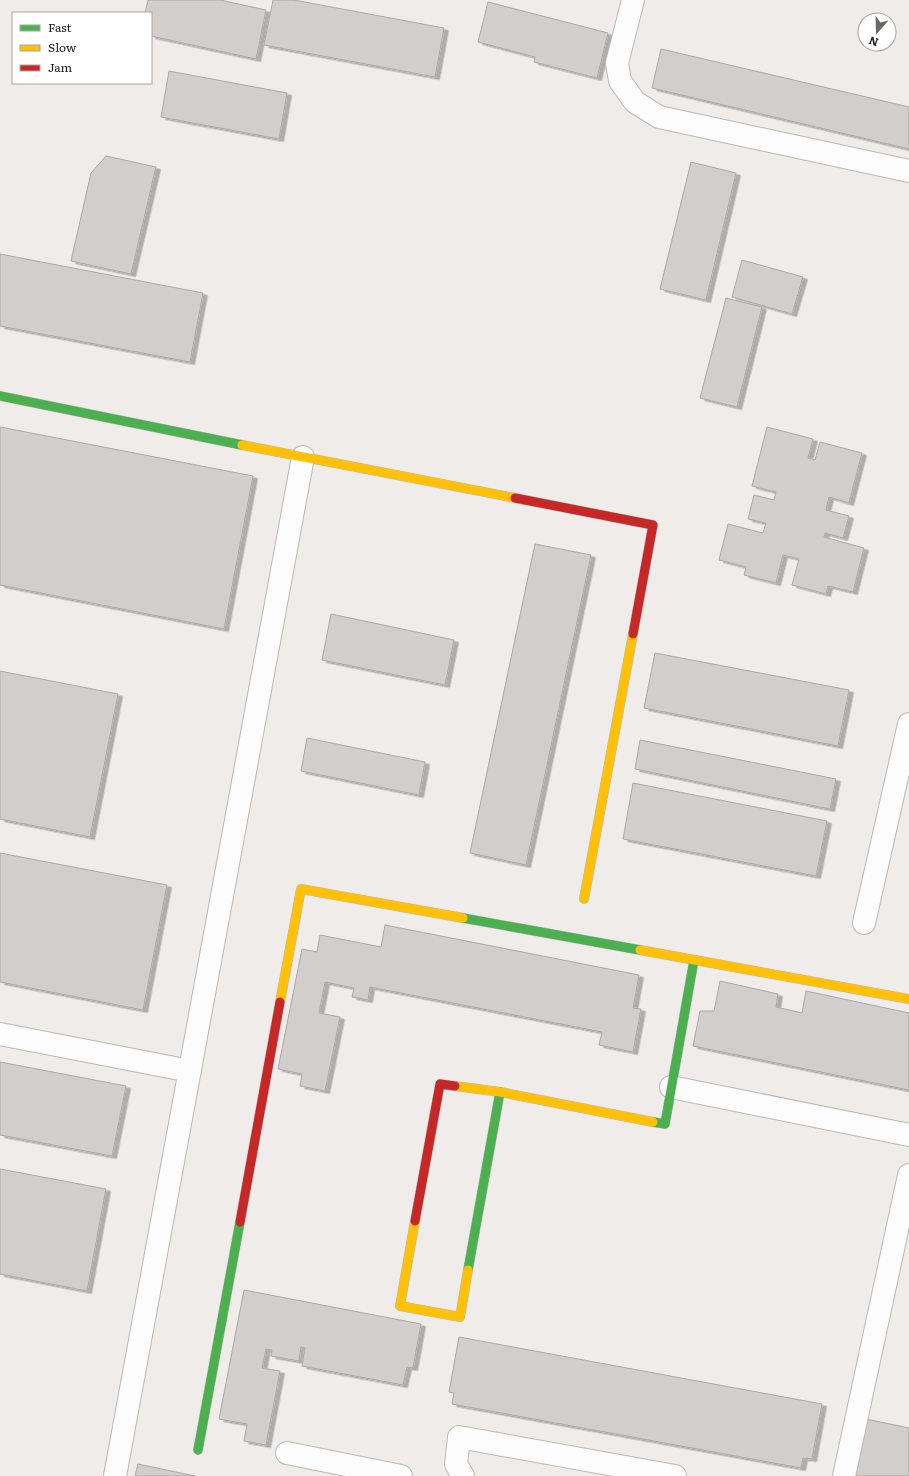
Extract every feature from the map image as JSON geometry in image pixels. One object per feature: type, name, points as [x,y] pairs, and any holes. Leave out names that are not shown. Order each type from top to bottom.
[{"type":"street","points":[[633,0],[617,63],[620,81],[635,102],[659,117],[909,171]]},
{"type":"street","points":[[0,396],[653,525],[584,899]]},
{"type":"street","points":[[115,1476],[303,457]]},
{"type":"street","points":[[864,923],[909,724]]},
{"type":"street","points":[[198,1450],[301,889],[909,999]]},
{"type":"street","points":[[500,1092],[460,1317],[400,1306],[440,1084],[500,1092],[665,1124],[694,960]]},
{"type":"street","points":[[0,1034],[190,1071]]},
{"type":"street","points":[[671,1087],[909,1135]]},
{"type":"street","points":[[844,1476],[909,1175]]},
{"type":"street","points":[[463,1476],[456,1464],[459,1437],[675,1476]]},
{"type":"street","points":[[287,1453],[401,1476]]},
{"type":"building","points":[[148,0],[220,0],[266,10],[256,59],[152,36],[152,12],[145,12]]},
{"type":"building","points":[[273,0],[294,0],[444,28],[435,77],[264,45]]},
{"type":"building","points":[[488,2],[608,33],[597,78],[534,62],[535,57],[478,42]]},
{"type":"building","points":[[661,49],[909,107],[909,149],[652,88]]},
{"type":"building","points":[[169,71],[287,93],[279,139],[161,117]]},
{"type":"building","points":[[106,156],[156,167],[131,274],[71,261],[91,173]]},
{"type":"building","points":[[691,162],[736,173],[706,300],[660,289]]},
{"type":"building","points":[[0,254],[203,293],[190,362],[0,326]]},
{"type":"building","points":[[742,260],[803,277],[792,314],[732,297]]},
{"type":"building","points":[[726,298],[762,307],[737,407],[700,398]]},
{"type":"building","points":[[0,427],[253,476],[224,629],[0,585]]},
{"type":"building","points":[[767,427],[813,439],[808,458],[815,460],[820,442],[862,453],[849,503],[829,497],[826,510],[849,516],[843,538],[825,533],[824,537],[864,548],[853,592],[828,586],[826,594],[792,585],[799,559],[783,555],[776,583],[744,575],[746,567],[719,560],[728,524],[763,533],[766,523],[748,519],[754,495],[774,500],[776,492],[752,486]]},
{"type":"building","points":[[535,544],[591,555],[526,865],[470,853]]},
{"type":"building","points":[[331,614],[454,640],[445,685],[322,660]]},
{"type":"building","points":[[655,653],[849,690],[838,746],[644,708]]},
{"type":"building","points":[[0,671],[118,694],[90,837],[0,819]]},
{"type":"building","points":[[307,738],[425,762],[419,795],[301,771]]},
{"type":"building","points":[[640,740],[836,779],[830,809],[635,769]]},
{"type":"building","points":[[633,783],[827,821],[816,876],[623,839]]},
{"type":"building","points":[[0,853],[167,885],[143,1010],[0,982]]},
{"type":"building","points":[[385,925],[639,975],[633,1008],[641,1009],[633,1052],[599,1045],[602,1032],[370,987],[368,1000],[352,997],[354,988],[325,982],[319,1013],[340,1017],[325,1091],[300,1086],[302,1074],[278,1069],[302,949],[317,952],[320,935],[381,947]]},
{"type":"building","points":[[720,981],[778,994],[776,1007],[802,1013],[806,991],[909,1013],[909,1090],[693,1046],[700,1011],[714,1011]]},
{"type":"building","points":[[0,1062],[126,1086],[112,1156],[0,1135]]},
{"type":"building","points":[[0,1169],[106,1189],[87,1291],[0,1274]]},
{"type":"building","points":[[244,1290],[421,1324],[413,1368],[407,1367],[403,1385],[302,1366],[305,1348],[301,1347],[299,1361],[271,1356],[272,1350],[266,1349],[262,1368],[280,1371],[266,1445],[244,1441],[247,1424],[219,1419]]},
{"type":"building","points":[[459,1337],[822,1404],[812,1459],[803,1458],[801,1468],[452,1404],[454,1393],[449,1392]]},
{"type":"building","points":[[861,1418],[909,1428],[909,1476],[855,1476]]},
{"type":"building","points":[[138,1464],[195,1476],[135,1476]]},
{"type":"traffic: fast","points":[[0,396],[242,445]]},
{"type":"traffic: fast","points":[[463,918],[640,950]]},
{"type":"traffic: fast","points":[[653,1122],[665,1124],[694,960]]},
{"type":"traffic: fast","points":[[468,1270],[500,1092]]},
{"type":"traffic: fast","points":[[198,1450],[240,1222]]},
{"type":"traffic: slow","points":[[242,445],[515,498]]},
{"type":"traffic: slow","points":[[584,899],[633,634]]},
{"type":"traffic: slow","points":[[280,1002],[301,889],[463,918]]},
{"type":"traffic: slow","points":[[640,950],[909,999]]},
{"type":"traffic: slow","points":[[455,1086],[500,1092],[653,1122]]},
{"type":"traffic: slow","points":[[415,1221],[400,1306],[460,1317],[468,1270]]},
{"type":"traffic: jam","points":[[515,498],[653,525],[633,634]]},
{"type":"traffic: jam","points":[[240,1222],[280,1002]]},
{"type":"traffic: jam","points":[[415,1221],[440,1084],[455,1086]]}]
